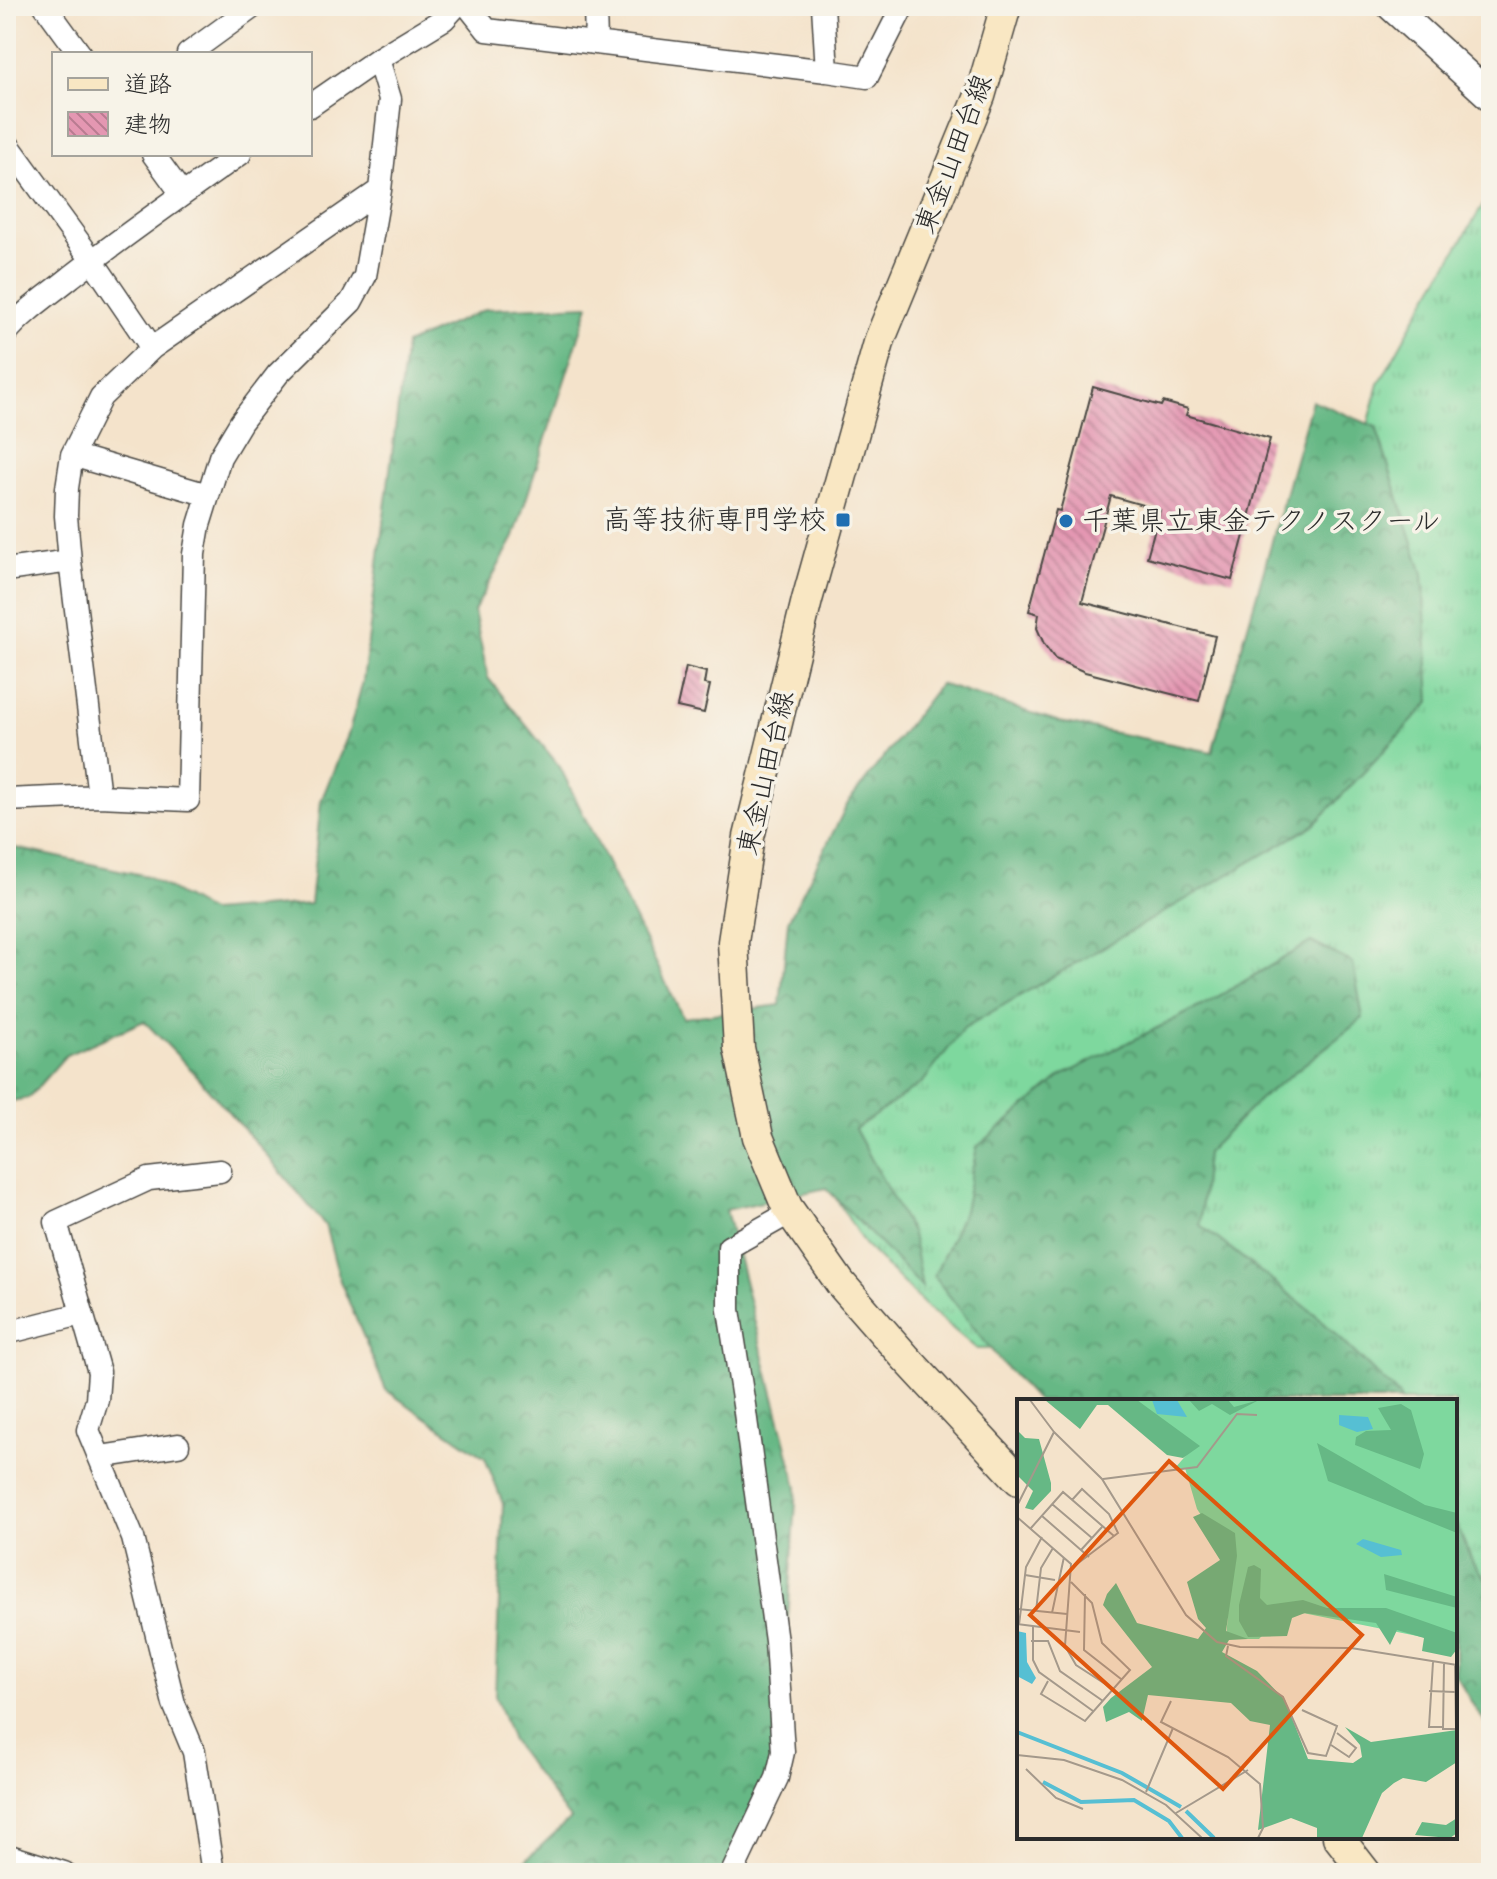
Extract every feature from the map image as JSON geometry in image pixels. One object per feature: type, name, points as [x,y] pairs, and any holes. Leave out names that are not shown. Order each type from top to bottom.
[{"type":"main road","name":"東金山田台線","points":[[1006,6],[980,96],[880,339],[807,600],[749,837],[733,942],[739,1048],[758,1137],[787,1207],[841,1284],[1017,1478]]},
{"type":"main road","points":[[1340,1839],[1366,1873]]},
{"type":"street","points":[[191,52],[254,6]]},
{"type":"street","points":[[312,105],[444,19],[456,6]]},
{"type":"street","points":[[468,6],[487,30],[867,77],[903,6]]},
{"type":"street","points":[[595,6],[596,43]]},
{"type":"street","points":[[823,6],[827,71]]},
{"type":"street","points":[[1391,6],[1491,97]]},
{"type":"street","points":[[51,8],[79,52]]},
{"type":"street","points":[[6,800],[99,796],[188,800],[194,554],[208,495],[220,457],[241,422],[278,374],[351,302],[365,276],[380,190],[390,99],[378,59]]},
{"type":"street","points":[[6,142],[152,348]]},
{"type":"street","points":[[154,156],[182,194]]},
{"type":"street","points":[[6,333],[17,320],[92,260],[237,156]]},
{"type":"street","points":[[99,796],[66,516],[72,455],[101,397],[152,348],[380,190]]},
{"type":"street","points":[[72,455],[208,495]]},
{"type":"street","points":[[6,570],[70,561]]},
{"type":"street","points":[[213,1873],[194,1752],[174,1704],[133,1538],[88,1430],[97,1400],[99,1372],[56,1222],[149,1179],[220,1171]]},
{"type":"street","points":[[732,1873],[777,1778],[783,1752],[776,1641],[729,1310],[729,1247],[791,1212]]},
{"type":"street","points":[[6,1333],[81,1314]]},
{"type":"street","points":[[100,1457],[178,1445]]},
{"type":"street","points":[[6,1855],[64,1873]]},
{"type":"green space","points":[[1491,192],[1491,1708],[1457,1655],[1457,1399],[1268,1399],[1118,1346],[977,1349],[928,1308],[864,1244],[817,1167],[869,1097],[1008,991],[1262,825],[1379,384]]},
{"type":"green space","points":[[589,305],[514,537],[474,611],[488,678],[560,767],[683,1018],[780,1005],[788,921],[848,803],[940,684],[1060,722],[1212,752],[1312,400],[1376,427],[1423,574],[1430,702],[1314,825],[964,1028],[923,1082],[855,1129],[912,1234],[922,1287],[826,1188],[726,1210],[797,1487],[777,1778],[730,1873],[512,1873],[570,1819],[512,1741],[495,1695],[503,1504],[485,1458],[386,1390],[340,1281],[325,1225],[260,1147],[144,1021],[66,1055],[28,1098],[6,1102],[6,846],[147,876],[210,912],[310,904],[321,801],[348,735],[363,681],[406,344],[486,309]]},
{"type":"green space","points":[[1311,942],[1353,963],[1363,1018],[1260,1099],[1206,1153],[1200,1225],[1315,1314],[1400,1399],[1035,1399],[1000,1361],[934,1276],[964,1211],[977,1147],[1063,1075],[1207,1003]]},
{"type":"green space","points":[[1457,1527],[1473,1563],[1491,1584],[1491,1729],[1457,1677]]},
{"type":"building","points":[[1093,387],[1161,406],[1163,402],[1188,409],[1186,415],[1270,439],[1232,580],[1147,557],[1160,510],[1111,496],[1082,602],[1215,636],[1199,701],[1085,672],[1055,659],[1037,628],[1039,614],[1029,611]]},
{"type":"building","points":[[686,667],[706,672],[704,684],[710,685],[704,713],[677,707]]},
{"type":"place","name":"高等技術専門学校","points":[[843,520]]},
{"type":"place","name":"千葉県立東金テクノスクール","points":[[1066,521]]}]
